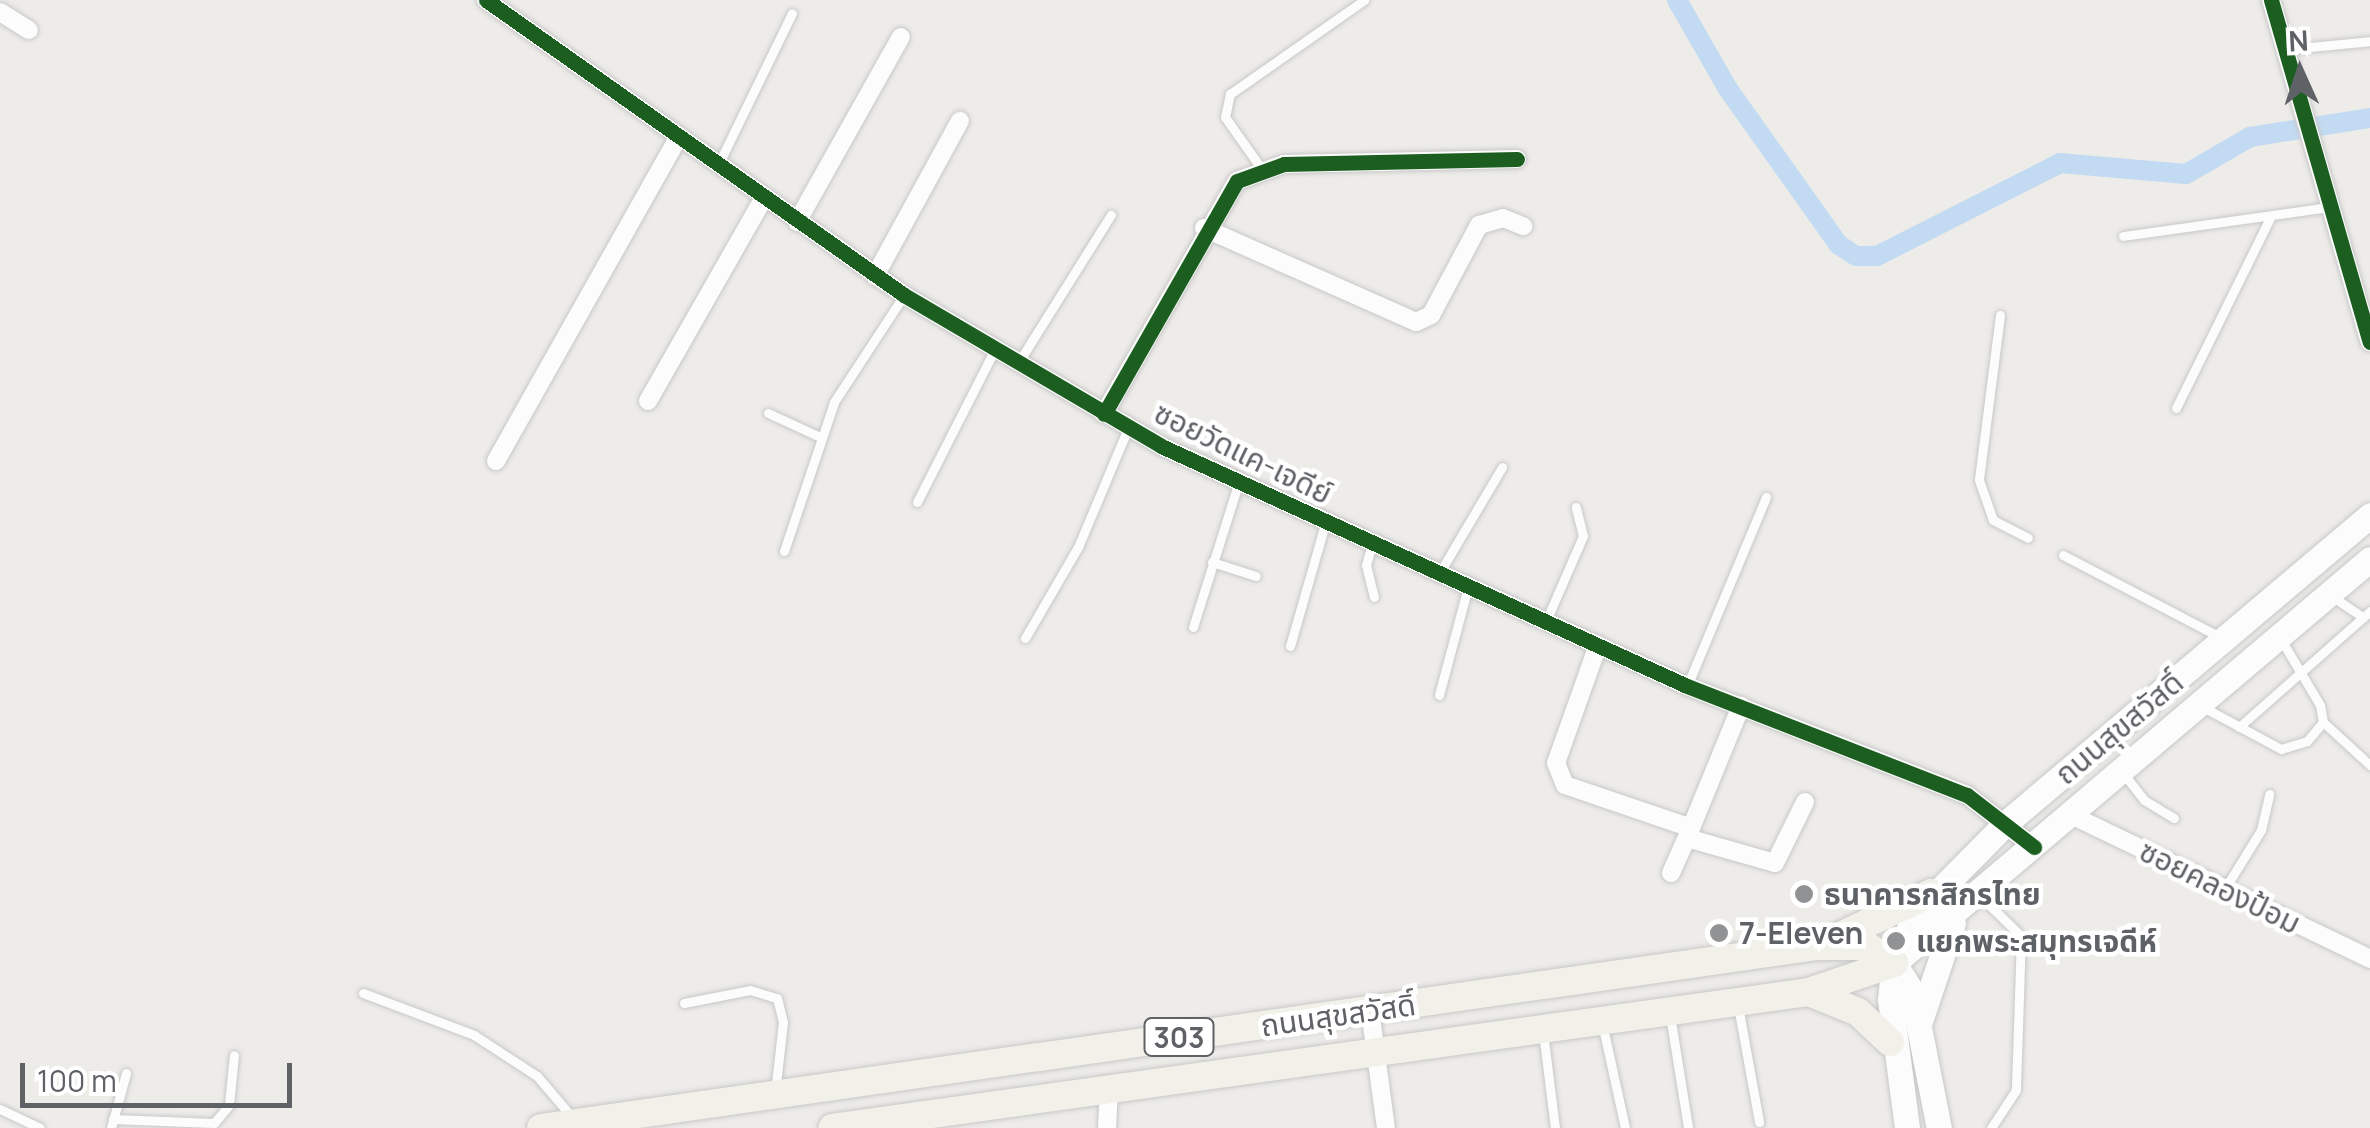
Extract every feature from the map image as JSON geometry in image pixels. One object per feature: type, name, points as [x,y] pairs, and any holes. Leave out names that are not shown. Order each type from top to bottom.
[{"type":"main road","name":"ถนนสุขสวัสดิ์","points":[[1907,1128],[1890,1042],[1894,962],[1931,893],[2006,822],[2370,514]]},
{"type":"main road","name":"ถนนสุขสวัสดิ์","points":[[832,1128],[1809,992],[1894,962],[1955,918],[2198,704],[2370,560]]},
{"type":"main road","points":[[1817,946],[1931,893]]},
{"type":"main road","points":[[1920,1021],[1955,918]]},
{"type":"main road","name":"ถนนสุขสวัสดิ์","points":[[541,1128],[1817,946],[1867,946],[1894,962]]},
{"type":"main road","points":[[1894,962],[1920,1021],[1939,1128]]},
{"type":"main road","points":[[1809,992],[1858,1012],[1890,1042]]},
{"type":"street","name":"ซอยวัดแค-เจดีย์","points":[[486,0],[716,169],[904,295],[1128,428],[1238,484],[1687,686],[1967,795],[2034,847]]},
{"type":"street","points":[[2271,0],[2308,112],[2330,207],[2370,342]]},
{"type":"street","points":[[0,12],[29,30]]},
{"type":"street","points":[[797,222],[902,37]]},
{"type":"street","points":[[876,276],[960,121]]},
{"type":"street","points":[[496,461],[677,140]]},
{"type":"street","points":[[1104,414],[1204,228],[1236,181],[1261,168],[1517,159]]},
{"type":"street","points":[[648,401],[762,199]]},
{"type":"street","points":[[1204,228],[1416,322],[1431,315],[1480,226],[1503,218],[1523,226]]},
{"type":"street","points":[[1598,645],[1558,774],[1565,785],[1775,863],[1805,802]]},
{"type":"street","points":[[1671,874],[1740,706]]},
{"type":"street","name":"ซอยคลองป้อม","points":[[2070,815],[2370,959]]},
{"type":"street","points":[[1370,1010],[1386,1128]]},
{"type":"street","points":[[1107,1128],[1108,1088]]},
{"type":"lane","points":[[1261,168],[1225,118],[1230,94],[1364,0]]},
{"type":"lane","points":[[716,169],[792,13]]},
{"type":"lane","points":[[2289,49],[2370,40]]},
{"type":"lane","points":[[2123,236],[2330,207]]},
{"type":"lane","points":[[1018,362],[1111,215]]},
{"type":"lane","points":[[2176,408],[2270,218]]},
{"type":"lane","points":[[784,552],[818,436],[904,295]]},
{"type":"lane","points":[[2000,315],[1979,480],[1993,520],[2028,538]]},
{"type":"lane","points":[[917,502],[995,349]]},
{"type":"lane","points":[[768,413],[818,436]]},
{"type":"lane","points":[[1025,638],[1078,548],[1128,428]]},
{"type":"lane","points":[[1438,574],[1502,467]]},
{"type":"lane","points":[[1193,628],[1238,484]]},
{"type":"lane","points":[[1687,686],[1766,497]]},
{"type":"lane","points":[[1546,621],[1583,536],[1576,507]]},
{"type":"lane","points":[[1290,646],[1325,524]]},
{"type":"lane","points":[[1372,544],[1367,582],[1374,597]]},
{"type":"lane","points":[[2063,555],[2223,640]]},
{"type":"lane","points":[[1212,562],[1256,576]]},
{"type":"lane","points":[[1439,695],[1468,587]]},
{"type":"lane","points":[[2239,727],[2367,614],[2328,594]]},
{"type":"lane","points":[[2279,636],[2324,722],[2370,765]]},
{"type":"lane","points":[[2198,704],[2281,749],[2307,742],[2324,722]]},
{"type":"lane","points":[[2122,771],[2144,800],[2174,818]]},
{"type":"lane","points":[[2224,890],[2261,830],[2269,794]]},
{"type":"lane","points":[[1979,895],[2021,936],[2016,1090],[1991,1128]]},
{"type":"lane","points":[[684,1003],[750,990],[778,998],[783,1022],[774,1095]]},
{"type":"lane","points":[[363,993],[474,1035],[536,1076],[577,1123]]},
{"type":"lane","points":[[1738,1003],[1759,1122]]},
{"type":"lane","points":[[1670,1012],[1688,1128]]},
{"type":"lane","points":[[1602,1021],[1625,1128]]},
{"type":"lane","points":[[1542,1029],[1555,1128]]},
{"type":"lane","points":[[126,1073],[112,1124],[214,1123],[229,1105],[234,1055]]},
{"type":"lane","points":[[0,1109],[40,1128]]},
{"type":"waterway","points":[[1677,0],[1728,89],[1839,245],[1856,256],[1877,256],[2060,163],[2186,174],[2250,137],[2370,118]]},
{"type":"cycle path","points":[[486,0],[904,295],[1161,446],[1687,686],[1967,795],[2034,847]]},
{"type":"cycle path","points":[[2271,0],[2370,342]]},
{"type":"cycle path","points":[[1104,414],[1237,181],[1284,164],[1517,159]]},
{"type":"place","name":"ธนาคารกสิกรไทย","points":[[1804,894]]},
{"type":"place","name":"7-Eleven","points":[[1719,933]]},
{"type":"place","name":"แยกพระสมุทรเจดีห์","points":[[1896,941]]}]
